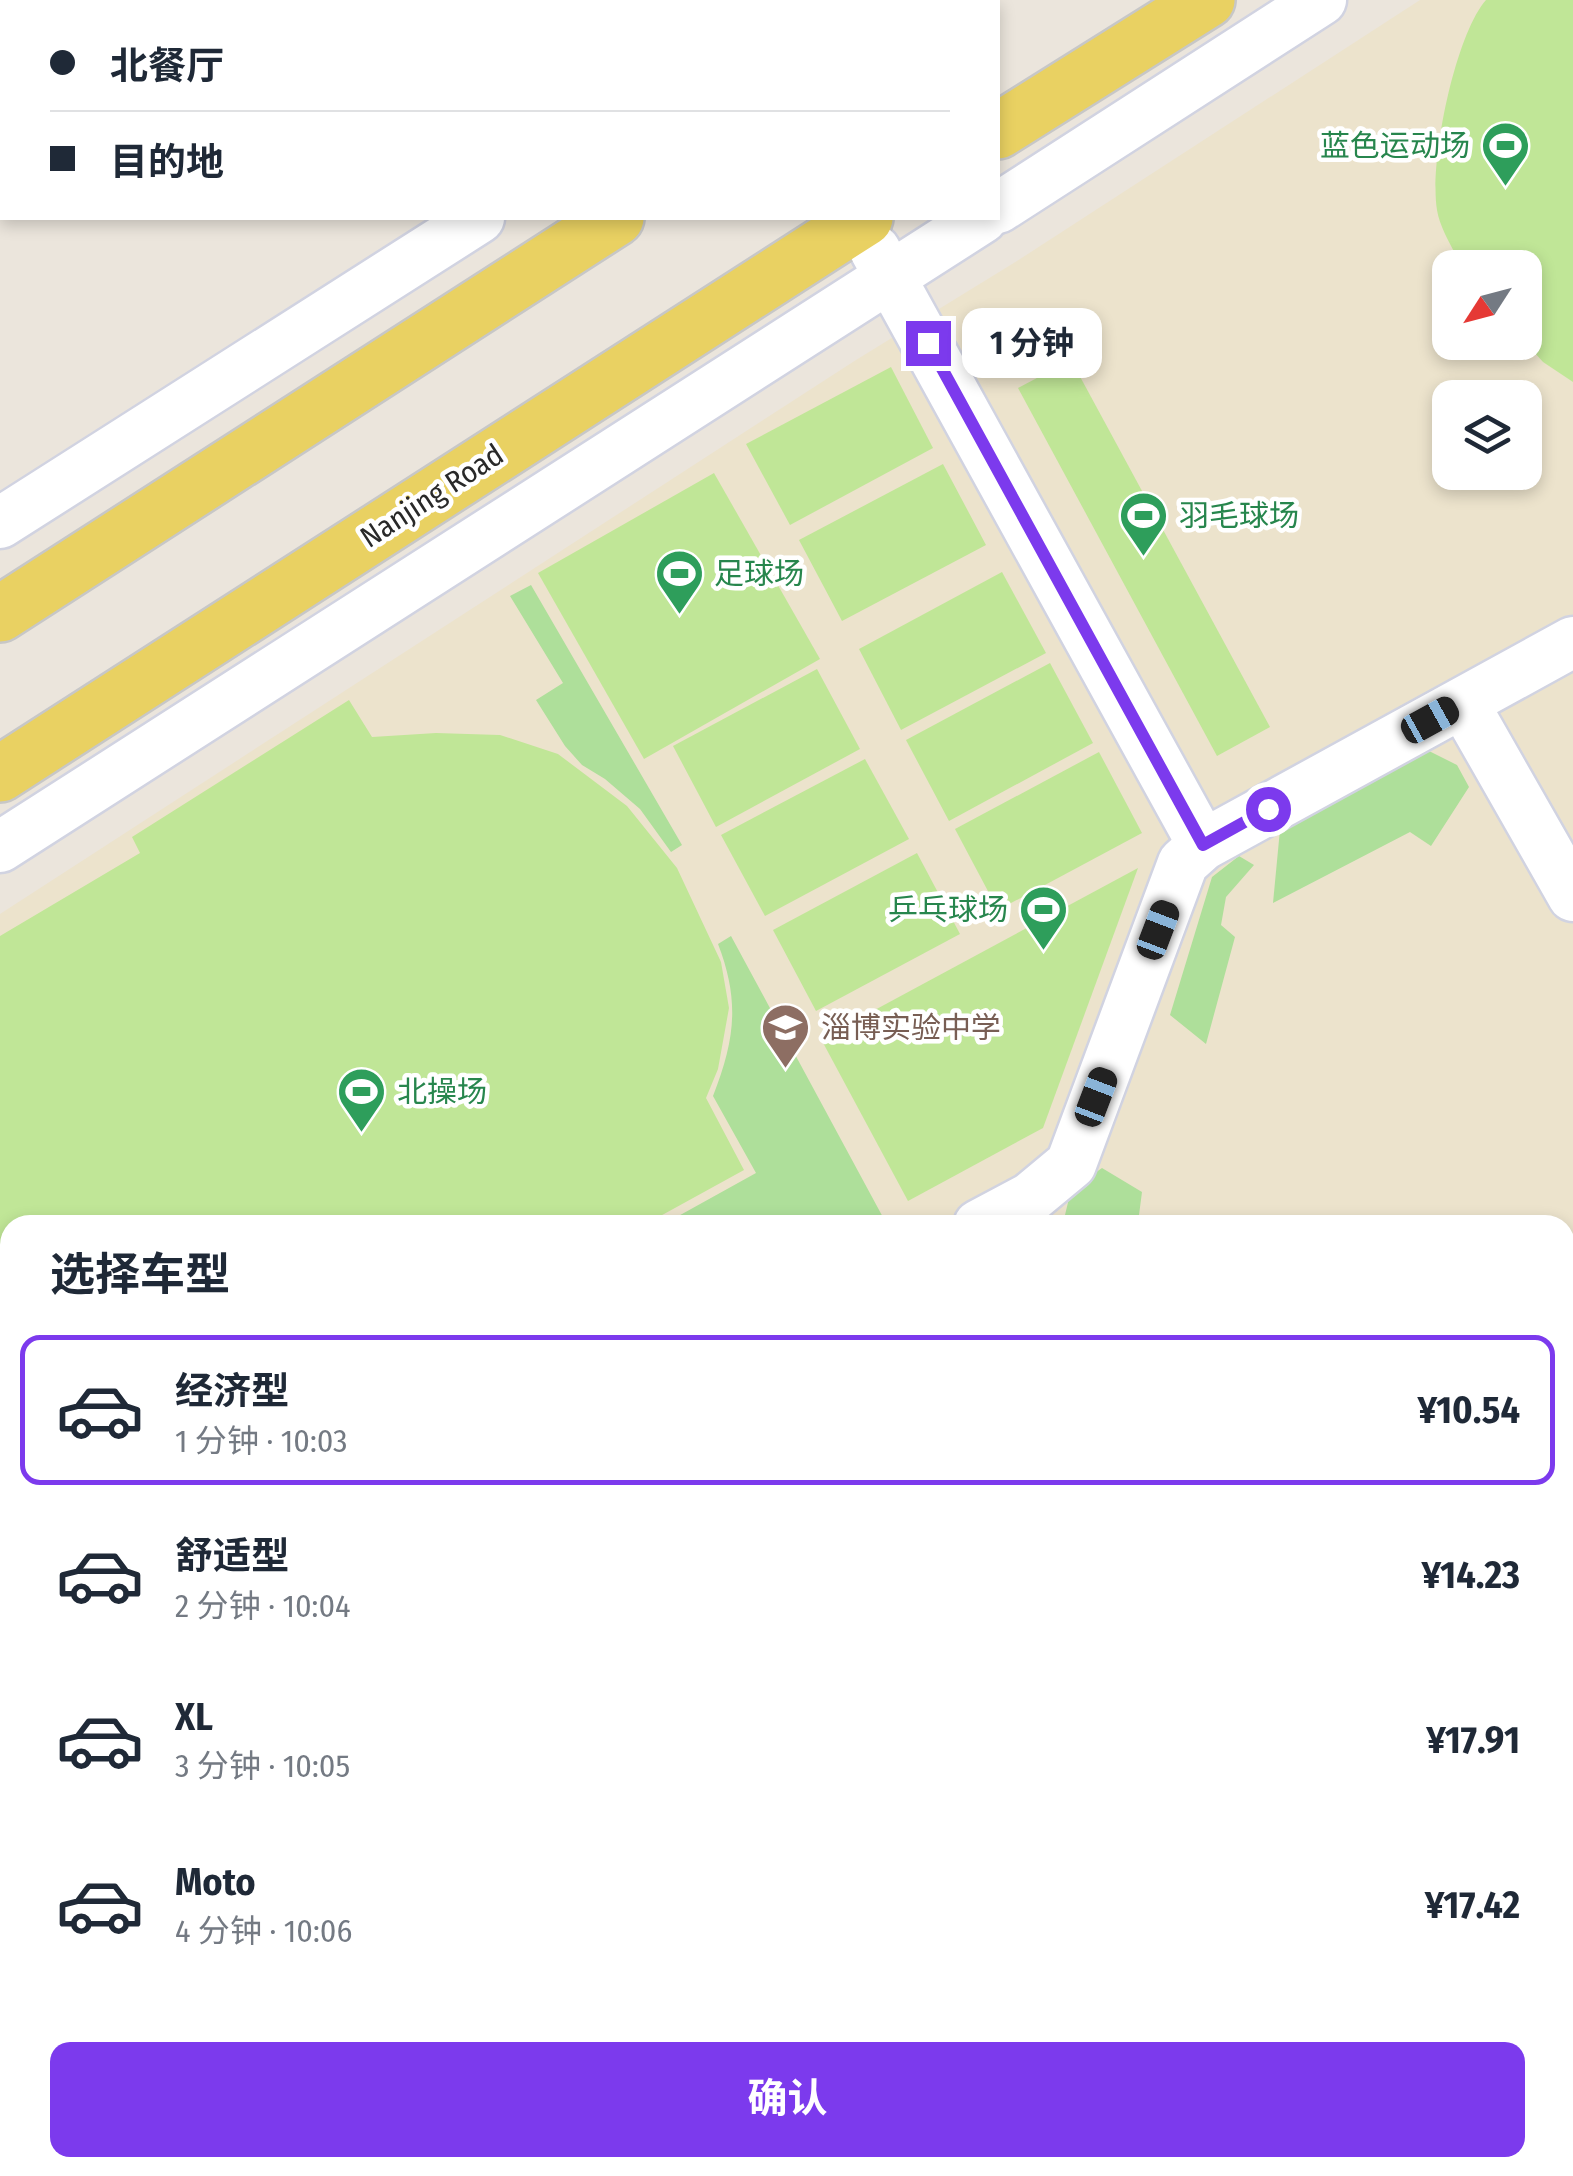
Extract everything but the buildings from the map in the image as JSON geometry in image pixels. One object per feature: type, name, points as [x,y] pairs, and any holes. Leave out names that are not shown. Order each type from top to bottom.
[{"type":"main road","points":[[1000,131],[1207,0]]},
{"type":"main road","points":[[0,614],[613,220]]},
{"type":"main road","name":"Nanjing Road","points":[[0,774],[861,220]]},
{"type":"street","points":[[1000,207],[1321,0]]},
{"type":"street","points":[[0,523],[475,220]]},
{"type":"street","points":[[861,220],[1203,845]]},
{"type":"street","points":[[0,847],[979,220]]},
{"type":"street","points":[[1037,1212],[1071,1164],[1183,863],[1203,845],[1573,642]]},
{"type":"street","points":[[1463,703],[1573,896]]},
{"type":"shaded area","name":"淄博实验中学","points":[[1420,0],[1573,0],[1573,1215],[0,1215],[0,914]]},
{"type":"green space","name":"蓝色运动场","points":[[1486,0],[1573,0],[1573,382],[1541,360],[1542,250],[1453,250],[1437,210],[1437,162],[1447,100],[1475,17]]},
{"type":"green space","name":"羽毛球场","points":[[1071,360],[1270,727],[1217,756],[1018,388]]},
{"type":"green space","points":[[891,367],[933,448],[790,525],[746,444]]},
{"type":"green space","points":[[943,464],[986,545],[842,621],[799,540]]},
{"type":"green space","name":"足球场","points":[[714,473],[820,659],[644,759],[538,573]]},
{"type":"green space","points":[[1002,572],[1046,653],[901,730],[859,649]]},
{"type":"green space","points":[[531,585],[682,845],[671,852],[640,809],[582,765],[565,746],[536,700],[563,683],[510,596]]},
{"type":"green space","points":[[1050,663],[1093,743],[949,821],[906,740]]},
{"type":"green space","points":[[817,669],[860,749],[716,827],[673,746]]},
{"type":"green space","name":"北操场","points":[[349,700],[372,737],[500,735],[558,754],[627,806],[677,868],[721,962],[729,1008],[718,1069],[706,1098],[744,1170],[662,1215],[0,1215],[0,936],[140,853],[132,837]]},
{"type":"green space","points":[[1419,746],[1457,765],[1469,787],[1431,846],[1410,832],[1273,903],[1281,819]]},
{"type":"green space","points":[[1099,752],[1142,833],[998,910],[955,829]]},
{"type":"green space","points":[[865,759],[909,839],[765,916],[721,835]]},
{"type":"green space","points":[[917,853],[960,934],[816,1011],[773,930]]},
{"type":"green space","points":[[1239,856],[1254,865],[1226,897],[1221,925],[1235,937],[1206,1044],[1170,1015],[1212,877]]},
{"type":"green space","name":"乒乓球场","points":[[1138,868],[1043,1128],[908,1201],[821,1039]]},
{"type":"green space","points":[[731,936],[882,1215],[680,1215],[756,1173],[713,1096],[726,1057],[732,1020],[730,984],[718,944]]},
{"type":"green space","points":[[1102,1168],[1142,1192],[1139,1215],[1065,1215],[1071,1190]]},
{"type":"place","name":"蓝色运动场","points":[[1505,188]]},
{"type":"place","name":"羽毛球场","points":[[1144,558]]},
{"type":"place","name":"足球场","points":[[679,616]]},
{"type":"place","name":"乒乓球场","points":[[1043,952]]},
{"type":"place","name":"淄博实验中学","points":[[786,1070]]},
{"type":"place","name":"北操场","points":[[362,1134]]},
{"type":"route","points":[[928,343],[1203,845],[1268,809]]}]
